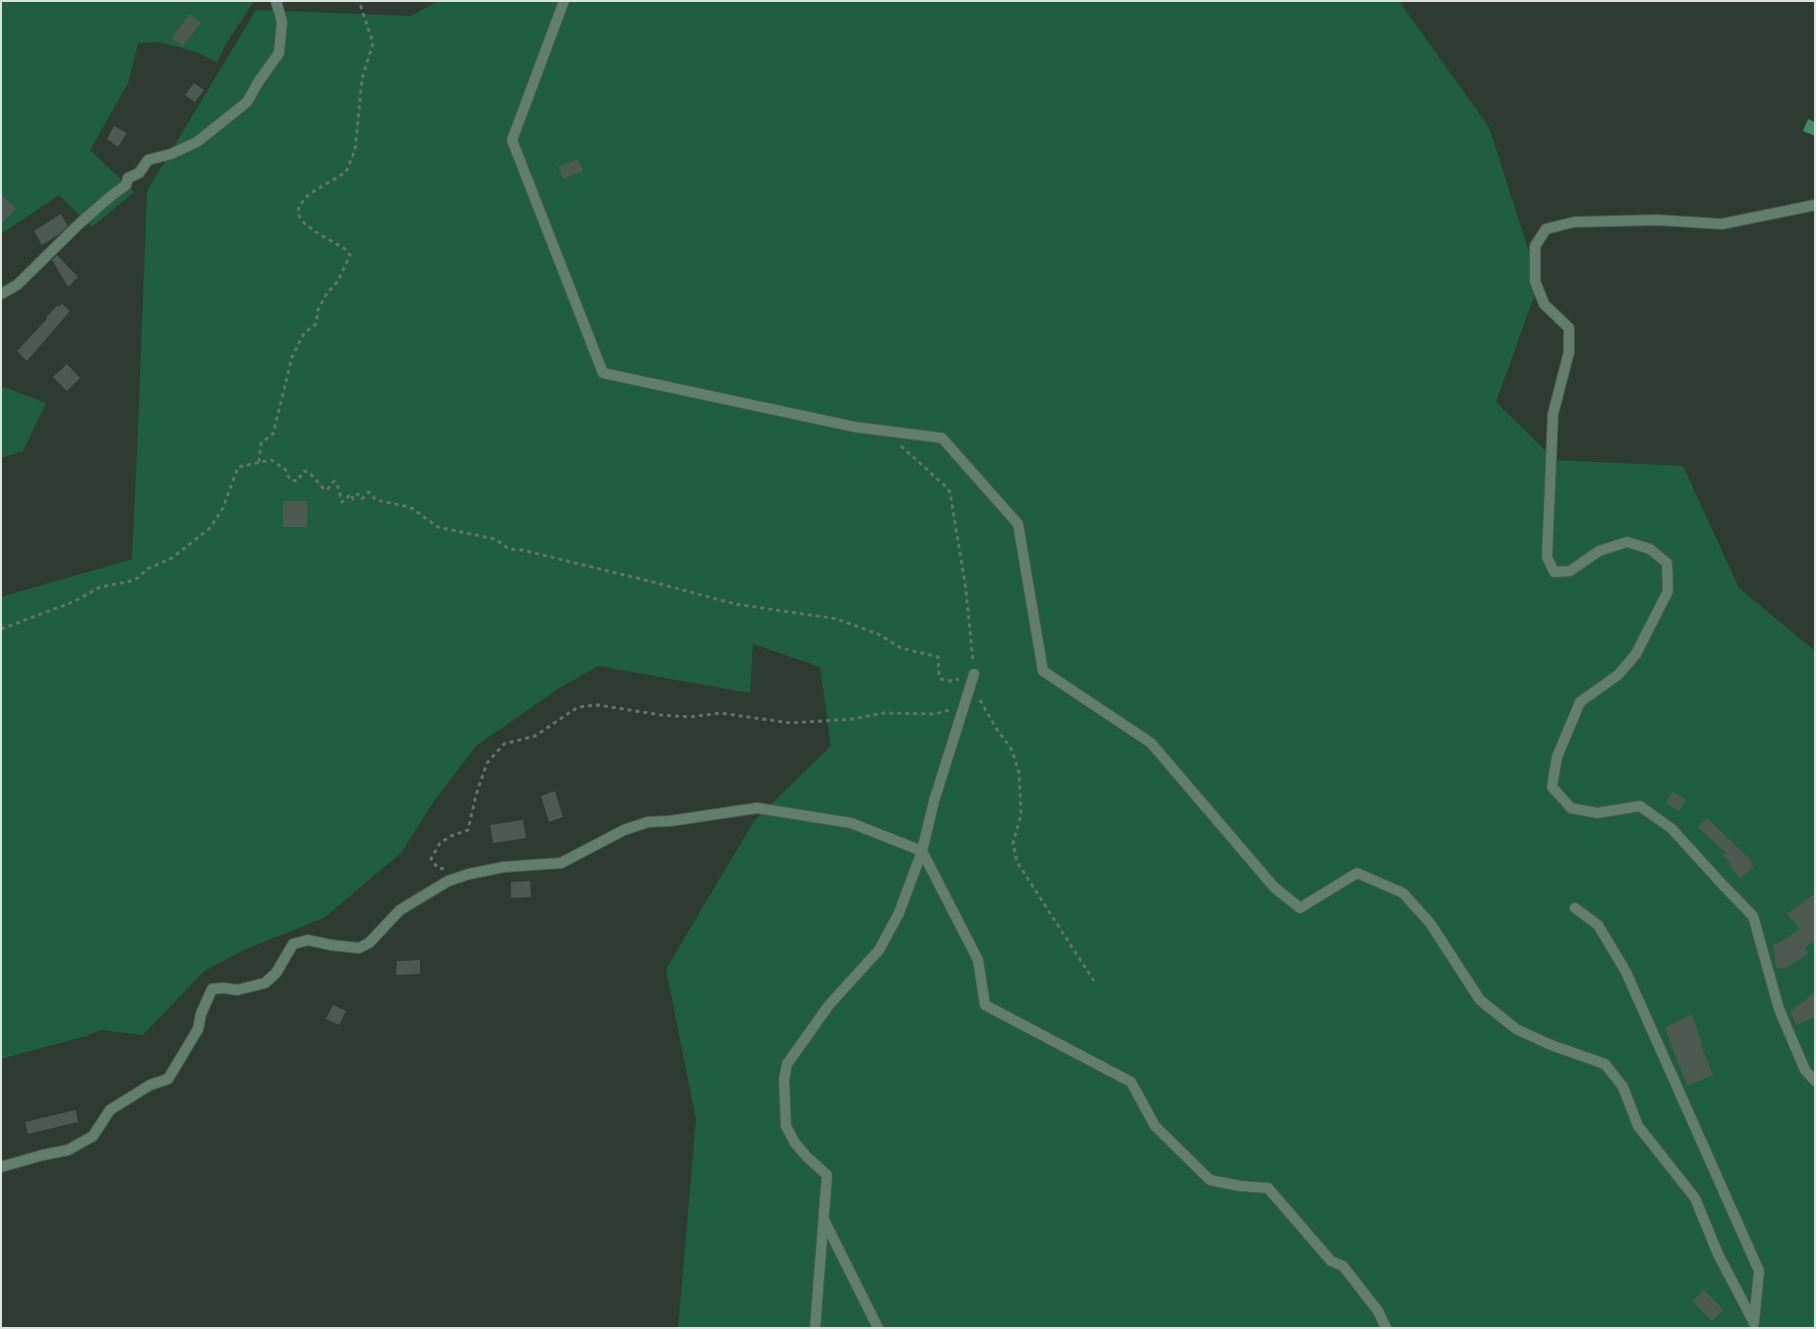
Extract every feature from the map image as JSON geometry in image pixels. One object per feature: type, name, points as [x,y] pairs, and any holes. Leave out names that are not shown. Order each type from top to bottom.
[{"type":"street","points":[[1,294],[17,285],[80,224],[126,185],[128,178],[139,173],[148,160],[172,154],[197,142],[247,102],[258,81],[279,53],[282,22],[276,1]]},
{"type":"street","points":[[564,1],[512,140],[602,373],[855,427],[942,438],[1018,524],[1043,671],[1152,743],[1274,887],[1300,908],[1356,873],[1403,893],[1430,924],[1480,1000],[1516,1029],[1551,1045],[1605,1064],[1623,1087],[1638,1126],[1695,1198],[1718,1254],[1754,1325]]},
{"type":"street","points":[[1815,205],[1722,224],[1657,220],[1574,222],[1546,229],[1535,246],[1535,280],[1544,304],[1569,328],[1569,352],[1554,414],[1547,557],[1554,572],[1570,571],[1599,551],[1627,542],[1635,544],[1650,549],[1667,563],[1668,591],[1636,654],[1618,675],[1580,702],[1557,758],[1552,787],[1571,808],[1597,814],[1640,806],[1672,829],[1753,916],[1779,1008],[1805,1070],[1815,1081]]},
{"type":"street","points":[[815,1328],[827,1175],[794,1143],[786,1126],[784,1080],[787,1064],[829,1005],[879,950],[899,913],[922,851],[934,801],[974,674]]},
{"type":"street","points":[[1,1167],[68,1150],[93,1136],[110,1110],[150,1085],[168,1079],[198,1029],[200,1014],[212,989],[237,990],[265,983],[276,973],[293,944],[308,940],[360,948],[369,943],[383,930],[400,910],[448,881],[469,874],[504,867],[561,863],[624,830],[648,822],[670,821],[757,808],[851,823],[922,851],[978,960],[985,1005],[1131,1082],[1155,1126],[1210,1180],[1240,1186],[1268,1188],[1331,1261],[1343,1266],[1378,1311],[1386,1328]]},
{"type":"street","points":[[1575,908],[1598,925],[1626,972],[1759,1270],[1754,1325]]},
{"type":"street","points":[[824,1219],[878,1328]]},
{"type":"path","points":[[259,462],[261,443],[273,434],[292,357],[304,333],[316,324],[318,310],[327,293],[338,281],[350,255],[304,223],[298,214],[300,206],[309,194],[346,172],[355,150],[362,79],[373,43],[359,1]]},
{"type":"path","points":[[884,430],[944,484],[950,492],[966,590],[974,674],[981,703],[1012,750],[1019,773],[1022,815],[1013,843],[1016,862],[1094,981]]},
{"type":"path","points":[[1,629],[72,602],[100,587],[138,578],[147,568],[172,558],[210,528],[223,508],[238,467],[272,460],[285,469],[290,480],[297,481],[304,471],[309,472],[327,490],[334,481],[338,487],[342,502],[351,494],[353,498],[358,494],[362,499],[369,492],[376,500],[410,507],[438,527],[495,539],[509,549],[522,550],[735,604],[837,619],[878,634],[901,648],[938,657],[939,676],[945,680],[957,680],[974,674]]},
{"type":"path","points":[[448,869],[438,868],[431,859],[440,843],[450,836],[468,830],[476,795],[488,763],[504,744],[535,736],[578,706],[598,705],[689,717],[720,713],[790,723],[853,719],[884,713],[935,714],[950,710],[955,703]]},
{"type":"shaded area","points":[[1,1],[254,1],[226,44],[217,62],[196,52],[159,42],[138,43],[128,83],[90,150],[134,192],[92,227],[59,195],[1,234]]},
{"type":"shaded area","points":[[438,1],[1399,1],[1489,127],[1539,283],[1496,402],[1555,460],[1683,466],[1739,588],[1815,651],[1815,1328],[678,1328],[696,1120],[666,969],[754,821],[831,746],[820,667],[753,644],[750,693],[598,666],[558,689],[476,746],[432,804],[401,853],[324,918],[244,950],[204,971],[143,1035],[101,1030],[86,1036],[1,1059],[1,597],[132,559],[147,191],[256,10],[411,16]]},
{"type":"shaded area","points":[[1808,119],[1815,122],[1815,136],[1803,131]]},
{"type":"shaded area","points":[[1,386],[46,403],[23,451],[1,458]]},
{"type":"building","points":[[190,14],[201,23],[183,46],[171,38]]},
{"type":"building","points":[[194,83],[204,90],[195,102],[185,95]]},
{"type":"building","points":[[114,126],[127,133],[118,147],[107,139]]},
{"type":"building","points":[[578,159],[583,171],[563,179],[558,167]]},
{"type":"building","points":[[1,194],[16,209],[1,224]]},
{"type":"building","points":[[61,214],[68,226],[42,245],[34,231]]},
{"type":"building","points":[[57,255],[78,277],[68,287],[52,260]]},
{"type":"building","points":[[62,304],[70,311],[27,361],[17,351],[47,319],[46,317],[57,306]]},
{"type":"building","points":[[67,364],[80,378],[67,391],[53,377]]},
{"type":"building","points":[[283,501],[307,501],[307,527],[283,527]]},
{"type":"building","points":[[555,791],[563,817],[549,822],[541,796]]},
{"type":"building","points":[[1673,791],[1686,800],[1679,811],[1666,803]]},
{"type":"building","points":[[1707,818],[1753,862],[1751,863],[1754,867],[1740,879],[1723,855],[1726,853],[1698,827]]},
{"type":"building","points":[[523,820],[526,838],[493,843],[490,825]]},
{"type":"building","points":[[530,881],[531,897],[511,898],[511,882]]},
{"type":"building","points":[[1815,893],[1815,946],[1811,942],[1805,948],[1808,954],[1788,967],[1776,969],[1773,944],[1779,943],[1800,929],[1787,914]]},
{"type":"building","points":[[420,960],[420,974],[396,975],[397,961]]},
{"type":"building","points":[[1815,992],[1815,1017],[1796,1025],[1790,1012]]},
{"type":"building","points":[[333,1005],[346,1011],[339,1025],[326,1019]]},
{"type":"building","points":[[1692,1014],[1701,1045],[1713,1075],[1687,1086],[1665,1028]]},
{"type":"building","points":[[76,1110],[78,1122],[28,1134],[25,1122]]},
{"type":"building","points":[[1704,1290],[1724,1310],[1712,1321],[1692,1301]]}]
